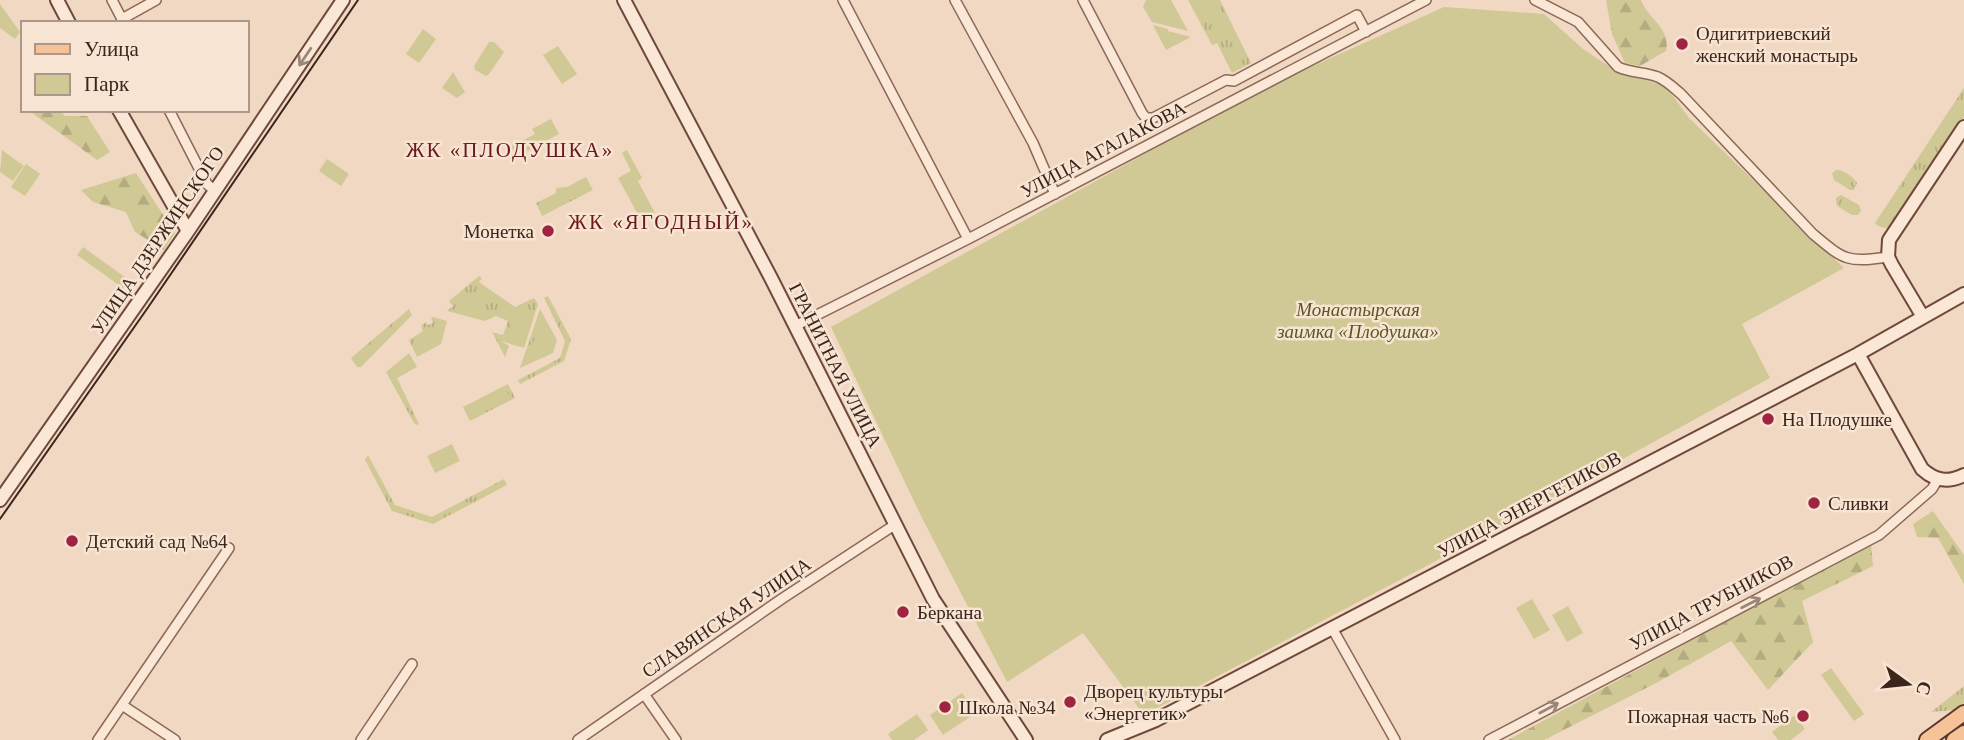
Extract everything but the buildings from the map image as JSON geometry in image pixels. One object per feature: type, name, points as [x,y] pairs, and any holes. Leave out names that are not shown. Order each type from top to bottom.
[{"type":"main road","points":[[1927,740],[1964,713]]},
{"type":"main road","points":[[1954,740],[1964,733]]},
{"type":"street","points":[[57,0],[68,21]]},
{"type":"street","points":[[112,0],[123,21],[156,0]]},
{"type":"street","name":"УЛИЦА ДЗЕРЖИНСКОГО","points":[[0,500],[215,191],[343,0]]},
{"type":"street","name":"ГРАНИТНАЯ УЛИЦА","points":[[624,0],[795,326],[933,598],[1026,740]]},
{"type":"street","points":[[843,0],[968,239]]},
{"type":"street","points":[[955,0],[1033,142],[1055,194]]},
{"type":"street","points":[[1083,0],[1146,118],[1153,118],[1226,80],[1234,81],[1357,15],[1366,32]]},
{"type":"street","name":"УЛИЦА АГАЛАКОВА","points":[[795,326],[968,239],[1426,0]]},
{"type":"street","points":[[1535,0],[1578,22],[1618,67],[1653,75],[1667,82],[1833,251],[1851,260],[1869,261],[1888,257]]},
{"type":"street","points":[[120,112],[188,230]]},
{"type":"street","points":[[170,112],[207,184],[215,191]]},
{"type":"street","points":[[1923,317],[1888,257],[1889,240],[1964,127]]},
{"type":"street","name":"УЛИЦА ЭНЕРГЕТИКОВ","points":[[1107,740],[1156,720],[1858,354],[1964,294]]},
{"type":"street","points":[[1858,354],[1927,474],[1950,480],[1964,475]]},
{"type":"street","name":"УЛИЦА ТРУБНИКОВ","points":[[1489,740],[1879,535],[1932,489],[1938,479]]},
{"type":"street","name":"СЛАВЯНСКАЯ УЛИЦА","points":[[578,740],[783,598],[896,524]]},
{"type":"street","points":[[98,740],[229,548]]},
{"type":"street","points":[[1332,628],[1395,740]]},
{"type":"street","points":[[361,740],[412,664]]},
{"type":"street","points":[[644,694],[676,740]]},
{"type":"street","points":[[122,705],[174,740]]},
{"type":"green space","points":[[1146,0],[1171,0],[1188,31],[1152,22],[1143,7]]},
{"type":"green space","points":[[1188,0],[1220,0],[1251,63],[1232,73],[1217,43],[1212,45]]},
{"type":"green space","points":[[1606,0],[1641,0],[1665,36],[1666,51],[1640,66],[1625,63],[1612,34]]},
{"type":"green space","points":[[0,4],[20,32],[15,39],[0,28]]},
{"type":"green space","name":"Монастырская заимка «Плодушка»","points":[[1444,7],[1544,14],[1583,49],[1621,74],[1665,85],[1689,118],[1844,268],[1742,324],[1770,378],[1468,544],[1144,715],[1083,633],[1007,682],[922,518],[831,327],[1266,87]]},
{"type":"green space","points":[[1153,25],[1168,31],[1191,37],[1166,50]]},
{"type":"green space","points":[[423,29],[436,39],[419,63],[406,54]]},
{"type":"green space","points":[[489,42],[494,42],[504,52],[486,76],[475,70],[474,66]]},
{"type":"green space","points":[[558,46],[577,74],[562,84],[543,55]]},
{"type":"green space","points":[[453,72],[465,92],[457,98],[442,88]]},
{"type":"green space","points":[[1964,88],[1964,117],[1891,226],[1878,226],[1875,223]]},
{"type":"green space","points":[[31,112],[61,112],[65,116],[87,116],[110,152],[97,160]]},
{"type":"green space","points":[[551,119],[559,134],[516,157],[510,147],[535,134],[532,129]]},
{"type":"green space","points":[[2,150],[24,166],[13,181],[0,172]]},
{"type":"green space","points":[[627,150],[642,178],[638,181],[655,213],[641,220],[618,178],[631,171],[622,153]]},
{"type":"green space","points":[[327,159],[349,174],[341,186],[319,171]]},
{"type":"green space","points":[[26,164],[40,174],[25,196],[11,187]]},
{"type":"green space","points":[[1836,170],[1853,178],[1857,183],[1854,190],[1834,180],[1832,173]]},
{"type":"green space","points":[[136,173],[175,233],[164,250],[135,232],[126,212],[93,202],[81,190]]},
{"type":"green space","points":[[586,177],[593,190],[542,216],[536,203],[556,193],[556,188],[567,187]]},
{"type":"green space","points":[[580,183],[584,192],[545,212],[540,203]]},
{"type":"green space","points":[[1841,195],[1859,205],[1861,211],[1858,215],[1852,215],[1837,206],[1836,198]]},
{"type":"green space","points":[[83,247],[129,280],[123,288],[77,255]]},
{"type":"green space","points":[[479,276],[482,278],[479,282],[515,307],[534,298],[538,304],[524,348],[501,341],[509,346],[505,357],[492,332],[503,335],[508,321],[496,316],[485,321],[447,311],[453,306],[449,301]]},
{"type":"green space","points":[[548,296],[571,339],[564,361],[520,384],[518,380],[560,358],[565,341],[544,298]]},
{"type":"green space","points":[[409,309],[412,315],[361,367],[357,367],[351,358]]},
{"type":"green space","points":[[516,309],[534,314],[524,345],[506,339]]},
{"type":"green space","points":[[540,309],[557,340],[553,353],[520,368]]},
{"type":"green space","points":[[433,317],[447,321],[441,344],[417,357],[409,340],[423,331],[421,326],[426,322],[428,325],[433,323]]},
{"type":"green space","points":[[537,331],[551,335],[554,341],[551,351],[545,354],[531,350]]},
{"type":"green space","points":[[409,353],[417,367],[397,378],[419,424],[417,425],[386,372]]},
{"type":"green space","points":[[508,384],[515,398],[470,421],[463,407]]},
{"type":"green space","points":[[505,388],[511,398],[487,411],[481,401]]},
{"type":"green space","points":[[452,444],[460,461],[435,473],[427,456]]},
{"type":"green space","points":[[368,455],[395,505],[432,517],[504,479],[507,485],[433,524],[392,511],[365,460]]},
{"type":"green space","points":[[1933,511],[1964,555],[1964,584],[1938,538],[1917,537],[1913,524]]},
{"type":"green space","points":[[1871,543],[1873,566],[1802,601],[1813,642],[1768,690],[1731,641],[1544,740],[1508,740]]},
{"type":"green space","points":[[1532,599],[1550,630],[1534,639],[1516,608]]},
{"type":"green space","points":[[1568,606],[1583,633],[1567,642],[1552,615]]},
{"type":"green space","points":[[1831,668],[1864,714],[1854,721],[1821,675]]},
{"type":"green space","points":[[1964,686],[1964,703],[1955,710],[1931,712]]},
{"type":"green space","points":[[962,693],[976,713],[943,735],[930,715]]},
{"type":"green space","points":[[917,714],[928,730],[914,740],[892,740],[888,734]]},
{"type":"green space","points":[[1795,715],[1805,729],[1791,740],[1778,740],[1772,732]]},
{"type":"tram line","points":[[0,519],[358,0]]},
{"type":"place","name":"Одигитриевский женский монастырь","points":[[1682,44]]},
{"type":"place","name":"Монетка","points":[[548,231]]},
{"type":"place","name":"На Плодушке","points":[[1768,419]]},
{"type":"place","name":"Сливки","points":[[1814,503]]},
{"type":"place","name":"Детский сад №64","points":[[72,541]]},
{"type":"place","name":"Беркана","points":[[903,612]]},
{"type":"place","name":"Дворец культуры «Энергетик»","points":[[1070,702]]},
{"type":"place","name":"Школа №34","points":[[945,707]]},
{"type":"place","name":"Пожарная часть №6","points":[[1803,716]]},
{"type":"district","name":"ЖК «ПЛОДУШКА»","points":[[510,150]]},
{"type":"district","name":"ЖК «ЯГОДНЫЙ»","points":[[661,222]]}]
